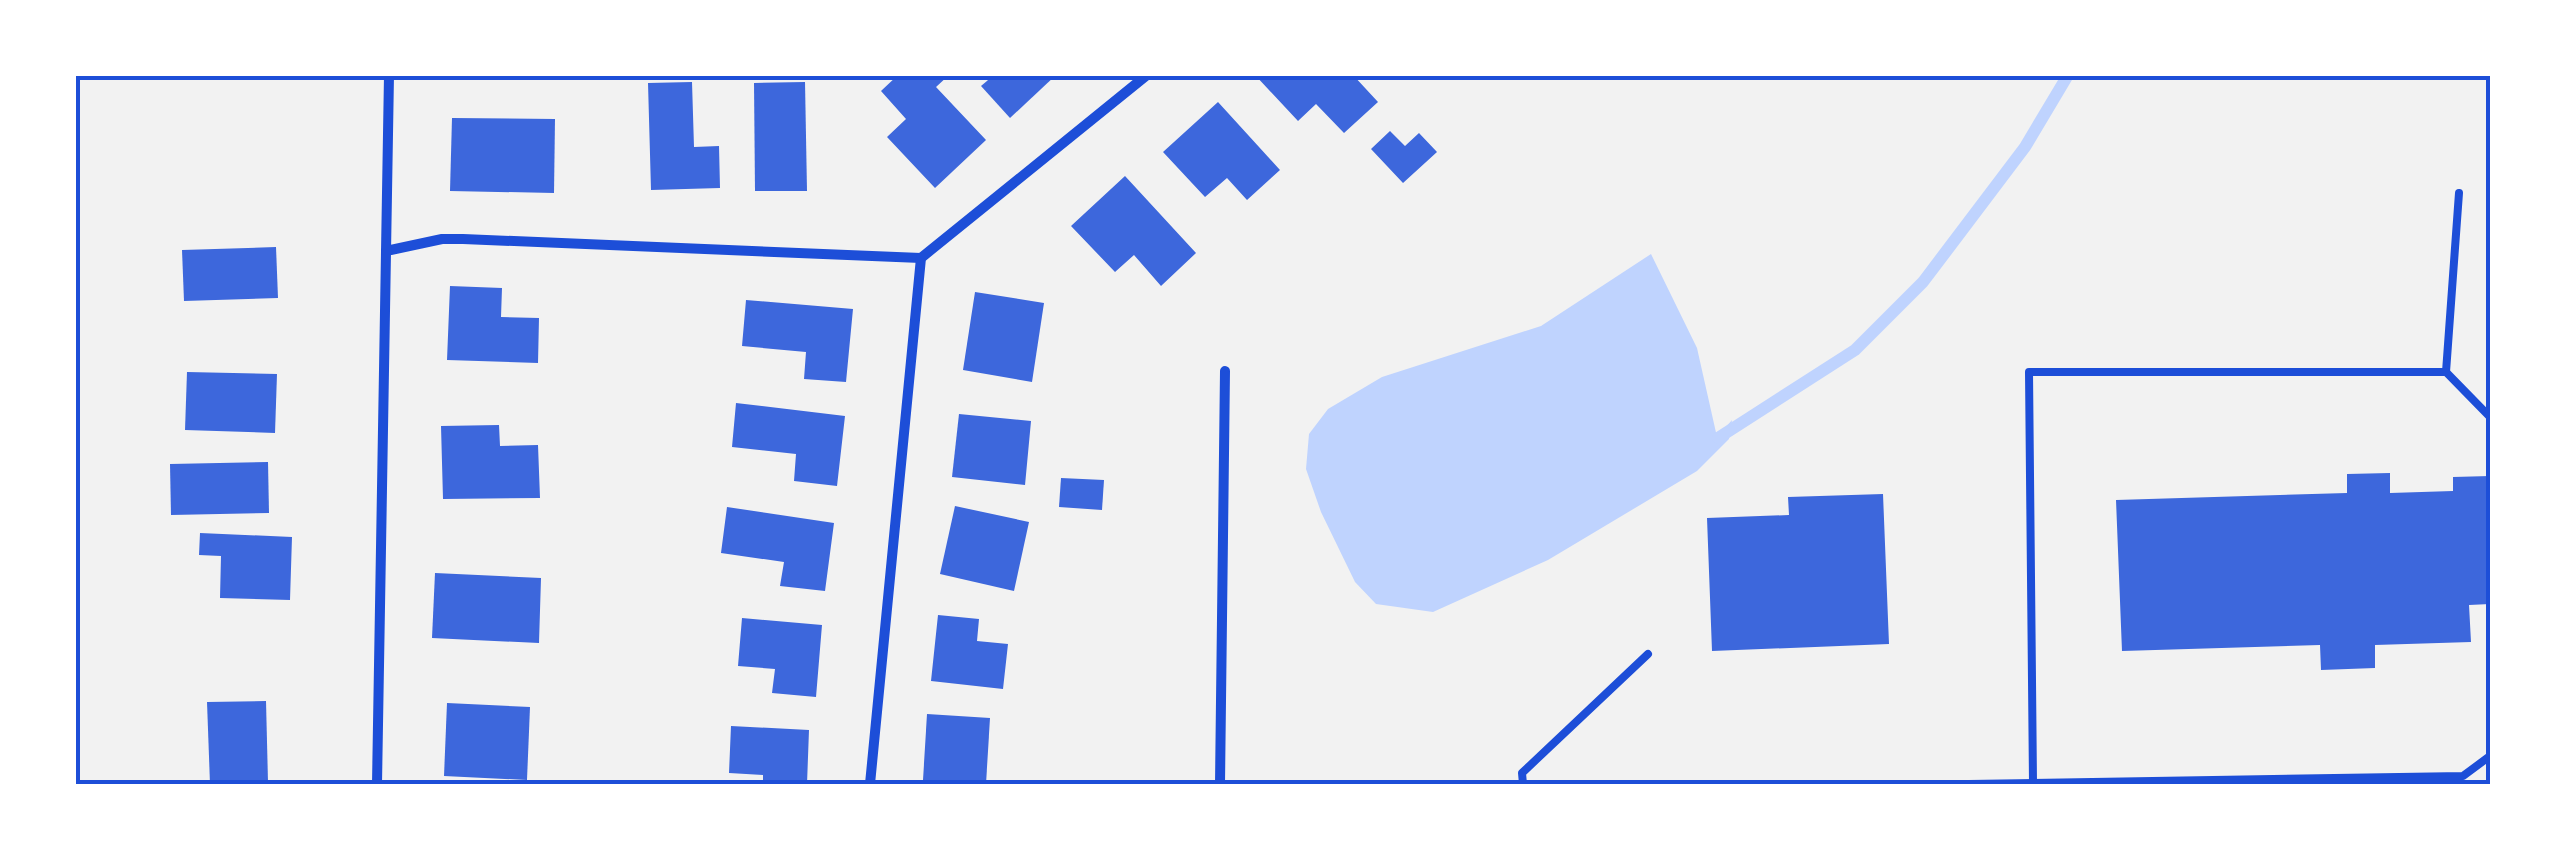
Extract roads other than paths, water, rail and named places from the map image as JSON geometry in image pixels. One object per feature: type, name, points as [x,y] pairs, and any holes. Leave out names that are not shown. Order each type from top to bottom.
[{"type":"street","points":[[377,784],[389,75]]},
{"type":"street","points":[[386,251],[419,242],[463,239],[921,258],[1148,75]]},
{"type":"street","points":[[870,784],[921,258]]},
{"type":"street","points":[[1220,784],[1224,370]]},
{"type":"lane","points":[[2446,372],[2459,193]]},
{"type":"lane","points":[[2032,783],[2030,372],[2446,372],[2490,417]]},
{"type":"lane","points":[[1523,784],[1522,772],[1648,654]]},
{"type":"lane","points":[[1970,784],[2463,780],[2490,756]]},
{"type":"water","points":[[1651,254],[1697,348],[1717,437],[1732,420],[1729,439],[1697,471],[1548,560],[1433,612],[1376,604],[1355,582],[1321,512],[1306,469],[1309,434],[1328,409],[1382,377],[1541,326]]},
{"type":"waterway","points":[[1718,438],[1855,350],[1923,282],[2025,147],[2068,75]]}]
